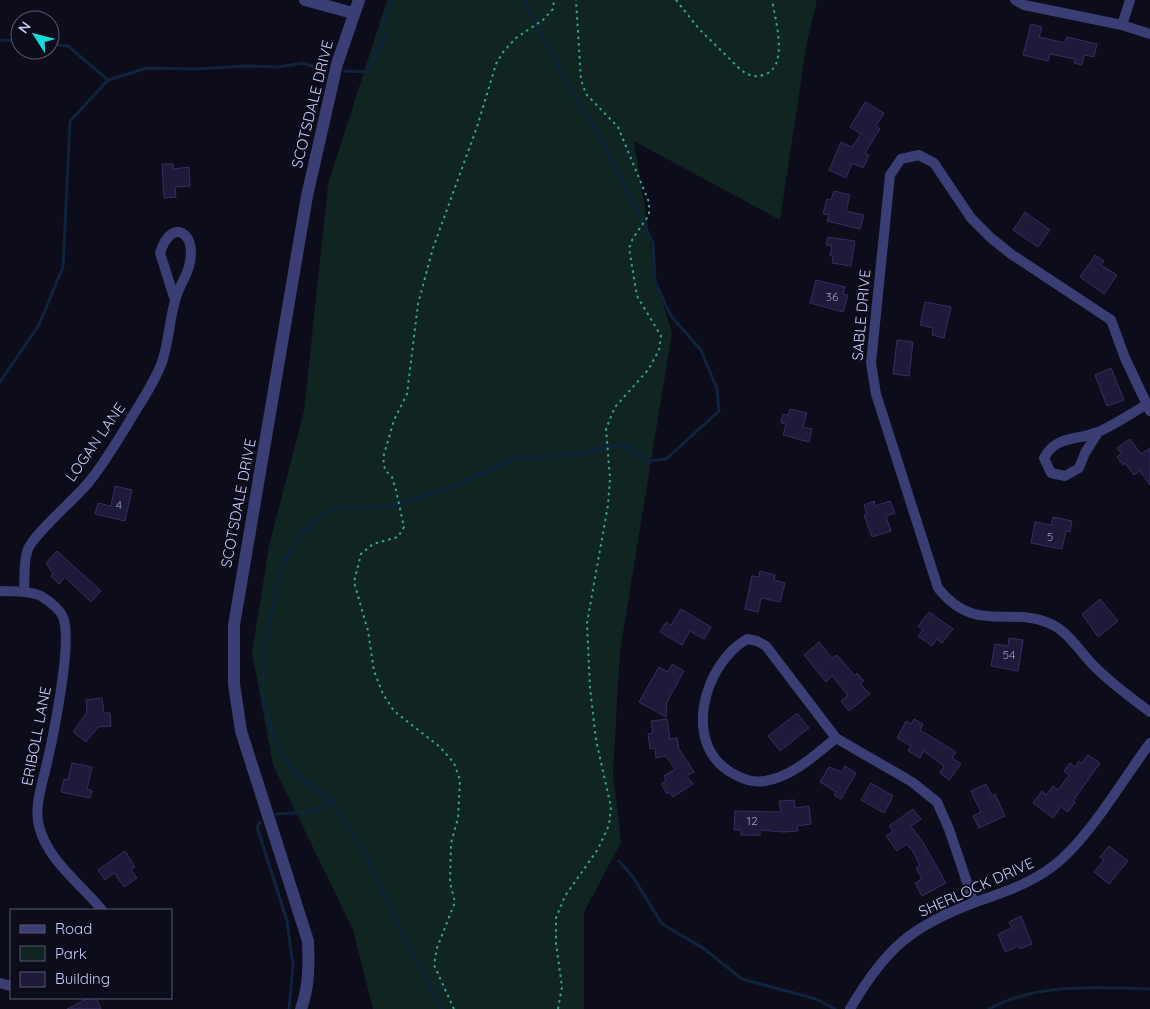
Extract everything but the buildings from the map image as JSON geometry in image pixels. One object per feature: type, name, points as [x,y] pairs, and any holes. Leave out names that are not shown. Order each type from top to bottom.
[{"type":"street","points":[[306,0],[353,13]]},
{"type":"street","name":"SCOTSDALE DRIVE","points":[[301,1009],[306,996],[309,968],[308,942],[241,731],[237,708],[233,649],[237,601],[271,416],[307,196],[330,92],[353,13],[359,0]]},
{"type":"street","points":[[1015,0],[1024,5],[1122,25],[1150,34]]},
{"type":"street","points":[[1122,25],[1130,0]]},
{"type":"street","name":"SABLE DRIVE","points":[[1148,408],[1125,358],[1111,320],[1011,254],[991,238],[971,218],[934,162],[919,155],[901,159],[890,175],[871,363],[876,394],[935,583],[945,598],[964,610],[986,616],[1033,619],[1054,625],[1096,668],[1150,712]]},
{"type":"street","name":"LOGAN LANE","points":[[24,591],[26,560],[32,542],[90,481],[153,381],[164,354],[174,297],[192,259],[191,244],[185,234],[180,233],[175,233],[167,238],[160,253],[174,297]]},
{"type":"street","points":[[1098,432],[1078,468],[1065,476],[1051,472],[1044,458],[1050,447],[1064,440],[1098,432],[1148,408]]},
{"type":"street","name":"ERIBOLL LANE","points":[[0,591],[24,591],[39,596],[58,609],[63,618],[64,637],[58,708],[41,789],[38,826],[47,844],[63,866],[101,909]]},
{"type":"street","points":[[836,738],[798,767],[777,778],[764,781],[749,781],[724,768],[708,746],[702,718],[715,674],[734,647],[747,639],[757,641],[766,646],[836,738],[912,782],[937,802],[950,829],[974,903]]},
{"type":"street","name":"SHERLOCK DRIVE","points":[[850,1009],[865,982],[886,954],[932,921],[1017,887],[1052,867],[1072,848],[1150,743]]},
{"type":"path","points":[[454,1009],[434,965],[437,948],[455,902],[450,882],[451,843],[458,818],[460,780],[454,763],[440,747],[394,710],[383,694],[374,671],[368,631],[354,582],[361,554],[373,544],[386,542],[398,537],[404,527],[392,476],[385,470],[383,458],[394,420],[407,394],[418,304],[433,248],[477,127],[496,64],[503,52],[525,30],[543,20],[553,9],[554,0]]},
{"type":"path","points":[[558,1009],[562,986],[556,942],[556,918],[565,896],[598,849],[609,825],[611,807],[596,740],[590,688],[587,623],[608,505],[610,478],[606,437],[610,416],[615,407],[648,370],[660,350],[661,336],[637,296],[628,248],[649,215],[649,202],[618,127],[586,94],[581,80],[576,0]]},
{"type":"path","points":[[676,0],[699,29],[741,70],[748,75],[755,76],[765,75],[772,69],[778,57],[780,44],[772,0]]},
{"type":"green space","points":[[387,0],[817,0],[807,42],[780,220],[634,141],[657,284],[672,333],[620,651],[613,773],[621,842],[584,912],[584,1009],[373,1009],[353,930],[273,765],[252,652],[269,546],[304,411],[328,184]]},
{"type":"waterway","points":[[345,71],[368,72],[385,35],[382,25],[391,0]]},
{"type":"waterway","points":[[442,1009],[403,935],[367,858],[332,802],[292,770],[273,738],[262,692],[264,647],[281,566],[304,530],[331,509],[391,506],[455,486],[511,459],[572,455],[623,444],[648,461],[666,459],[719,411],[717,389],[701,350],[671,316],[655,281],[653,243],[599,135],[569,88],[524,0]]},
{"type":"waterway","points":[[0,40],[10,40]]},
{"type":"waterway","points":[[60,45],[68,46],[108,80]]},
{"type":"waterway","points":[[0,382],[39,325],[63,267],[70,121],[108,80],[147,68],[279,67],[303,63],[325,70]]},
{"type":"waterway","points":[[276,814],[310,812],[332,802]]},
{"type":"waterway","points":[[260,822],[257,827],[287,921],[293,966],[289,1009]]},
{"type":"waterway","points":[[619,861],[633,877],[662,924],[703,948],[742,979],[816,999],[835,1009]]},
{"type":"waterway","points":[[989,1009],[1027,995],[1068,988],[1150,989]]}]
